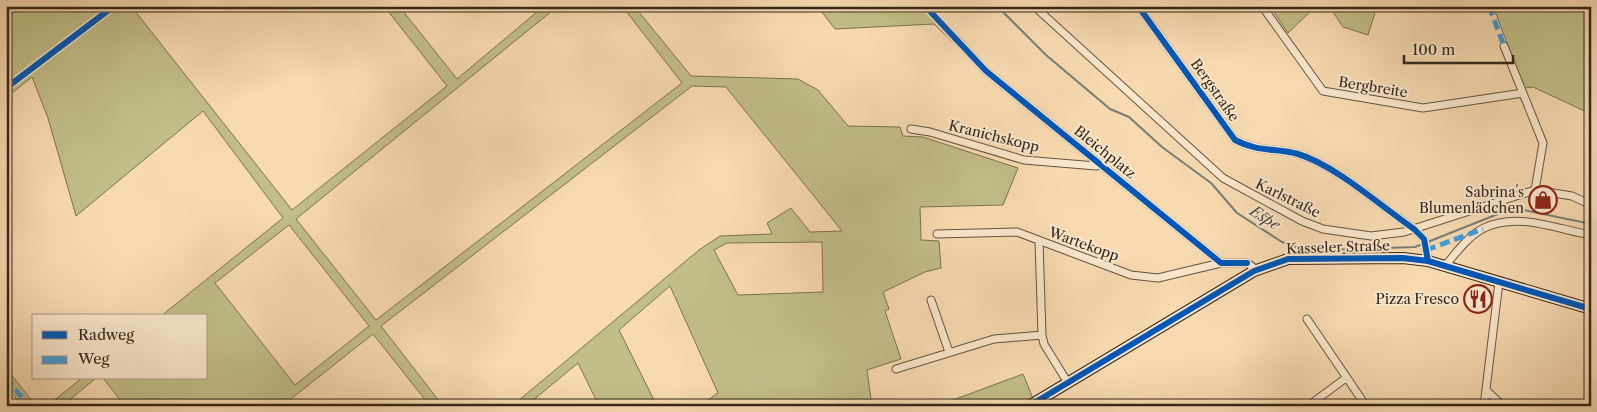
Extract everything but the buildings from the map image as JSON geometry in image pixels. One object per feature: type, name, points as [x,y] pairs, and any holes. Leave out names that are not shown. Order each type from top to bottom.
[{"type":"street","name":"Karlstraße","points":[[1034,6],[1230,183],[1302,221],[1323,229],[1371,236],[1414,229],[1535,190],[1572,196],[1591,205]]},
{"type":"street","name":"Bergstraße","points":[[1138,6],[1235,140],[1250,148],[1299,154],[1330,169],[1414,229],[1424,239],[1428,261]]},
{"type":"street","name":"Bergbreite","points":[[1262,6],[1323,91],[1423,108],[1523,93]]},
{"type":"street","name":"Bleichplatz","points":[[956,39],[986,71],[1221,263]]},
{"type":"street","points":[[1504,46],[1543,143],[1535,190]]},
{"type":"street","name":"Kranichskopp","points":[[912,130],[930,132],[1024,160],[1096,166],[1101,164]]},
{"type":"street","points":[[1445,266],[1476,234],[1483,229],[1502,223],[1518,220],[1591,235]]},
{"type":"street","name":"Wartekopp","points":[[937,234],[1017,232],[1131,275],[1158,278],[1221,263]]},
{"type":"street","points":[[1039,241],[1042,335],[1044,344],[1068,383]]},
{"type":"street","name":"Kasseler Straße","points":[[1029,406],[1257,270],[1288,259],[1403,258],[1428,261],[1591,309]]},
{"type":"street","points":[[1221,263],[1247,263],[1257,270]]},
{"type":"street","points":[[1484,406],[1499,282]]},
{"type":"street","points":[[931,300],[949,352]]},
{"type":"street","points":[[1307,320],[1366,406]]},
{"type":"street","points":[[896,369],[994,339],[1042,335]]},
{"type":"street","points":[[1308,406],[1346,378]]},
{"type":"street","points":[[1486,391],[1503,406]]},
{"type":"shaded area","points":[[6,6],[131,6],[292,210],[447,86],[384,6],[399,6],[457,79],[544,6],[558,6],[296,219],[376,320],[682,83],[622,6],[634,6],[691,76],[798,79],[818,90],[848,126],[900,127],[903,136],[923,137],[1018,168],[1003,205],[920,207],[921,240],[939,241],[941,268],[925,272],[883,292],[889,309],[885,311],[901,359],[867,370],[872,406],[699,406],[718,393],[670,286],[619,330],[657,406],[599,406],[578,363],[526,406],[512,406],[699,250],[720,236],[772,234],[767,223],[791,208],[810,232],[842,231],[726,87],[692,86],[381,326],[443,406],[430,406],[373,334],[282,406],[125,406],[105,380],[208,380],[208,314],[163,314],[283,218],[203,111],[76,216],[48,118],[32,77],[6,98]],"holes":[[[289,225],[369,326],[295,385],[215,283]],[[822,242],[823,292],[738,295],[714,250],[727,243]]]},
{"type":"shaded area","points":[[817,6],[930,6],[961,39],[955,44],[934,24],[835,29]]},
{"type":"shaded area","points":[[1270,6],[1316,6],[1288,33]]},
{"type":"shaded area","points":[[1329,6],[1377,6],[1368,35],[1343,27]]},
{"type":"shaded area","points":[[1493,6],[1591,6],[1591,114],[1533,87],[1524,88]]},
{"type":"shaded area","points":[[6,368],[36,406],[22,406],[6,385]]},
{"type":"shaded area","points":[[1023,374],[1036,406],[937,406]]},
{"type":"shaded area","points":[[80,380],[94,380],[62,406],[47,406]]},
{"type":"waterway","name":"Espe","points":[[997,6],[1046,55],[1110,109],[1129,117],[1162,147],[1211,183],[1237,213],[1282,242],[1299,248],[1325,250],[1415,247],[1498,214],[1519,209],[1591,224]]},
{"type":"marked path","points":[[1489,6],[1504,46]]},
{"type":"marked path","points":[[1426,250],[1483,229]]},
{"type":"marked path","points":[[6,378],[29,406]]},
{"type":"cycle path","points":[[6,88],[114,6]]},
{"type":"cycle path","points":[[925,6],[986,71],[1221,263],[1247,263]]},
{"type":"cycle path","points":[[1138,6],[1235,140],[1259,148],[1298,154],[1312,159],[1343,177],[1414,229],[1424,239],[1428,261]]},
{"type":"cycle path","points":[[1029,406],[1254,271],[1288,259],[1403,258],[1428,261],[1591,309]]},
{"type":"place","name":"Sabrina´s Blumenlädchen","points":[[1543,200]]},
{"type":"place","name":"Pizza Fresco","points":[[1478,299]]}]
